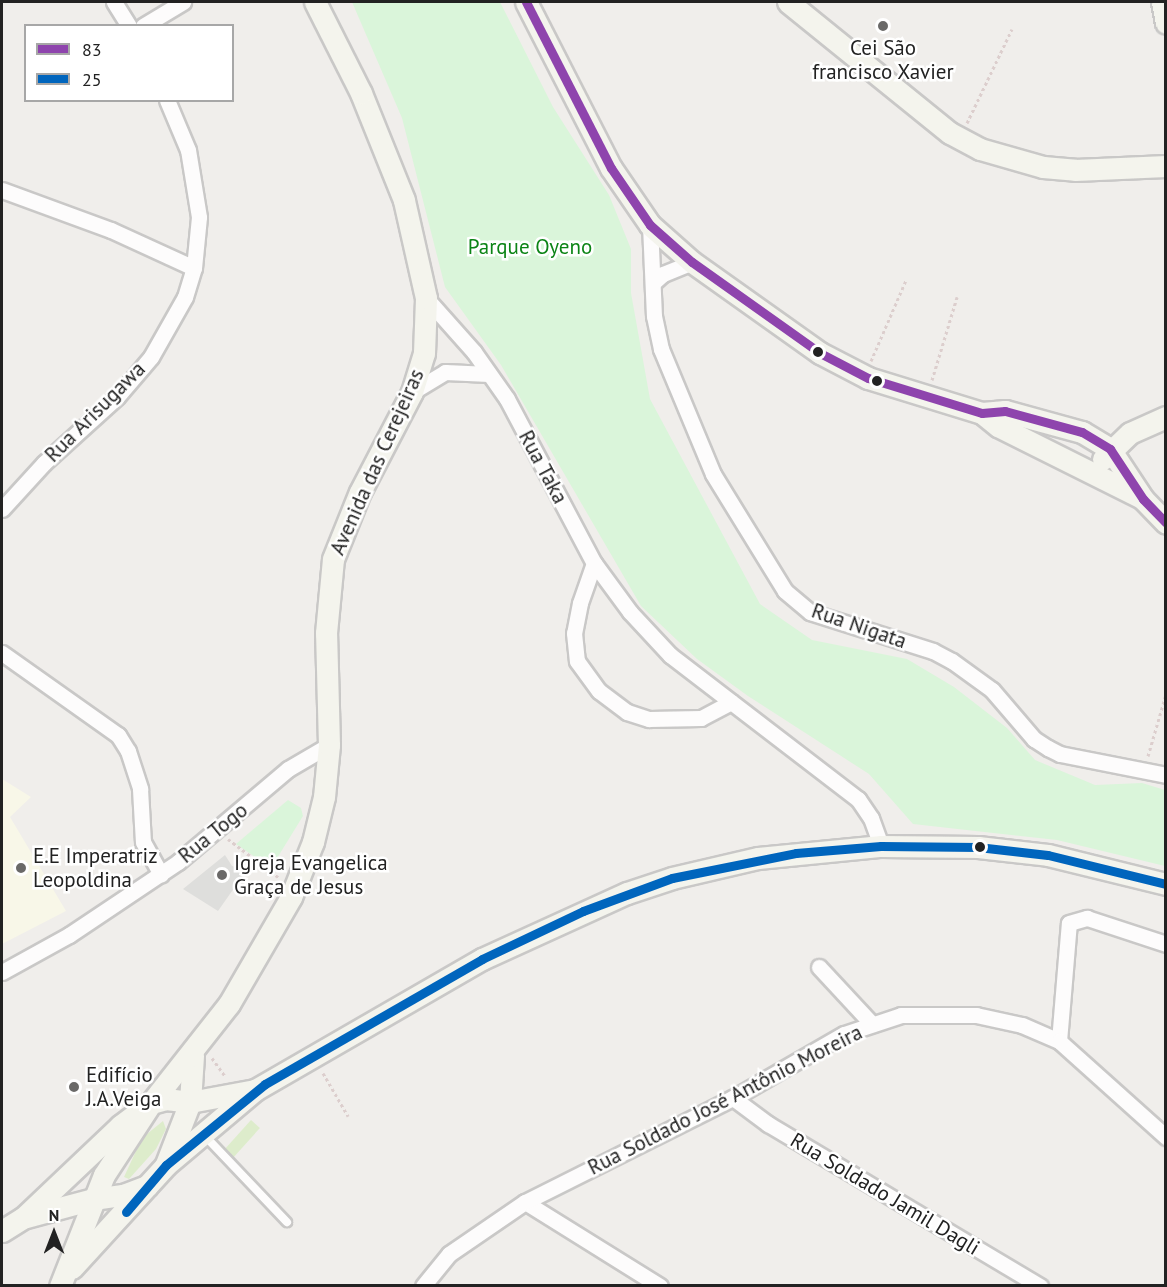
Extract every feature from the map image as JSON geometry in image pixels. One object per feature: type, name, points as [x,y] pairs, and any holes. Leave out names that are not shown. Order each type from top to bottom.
[{"type":"main road","name":"Avenida das Cerejeiras","points":[[151,1103],[199,1046],[264,949],[294,889],[318,820],[329,745],[326,633],[333,560],[360,492],[412,392],[424,352],[426,298],[413,231],[387,152],[315,2]]},
{"type":"main road","points":[[526,2],[611,168],[651,225],[692,262],[746,304],[820,352],[864,376],[982,413],[998,426],[1095,472],[1143,499]]},
{"type":"main road","points":[[788,2],[959,138],[1011,160],[1043,167],[1107,171],[1166,166]]},
{"type":"main road","points":[[1162,2],[1166,23]]},
{"type":"main road","points":[[982,413],[1005,411],[1082,432],[1110,449],[1143,499],[1166,523]]},
{"type":"main road","points":[[1095,472],[1110,449],[1130,433],[1166,417]]},
{"type":"main road","points":[[63,1280],[166,1165],[255,1090],[482,959],[627,893],[672,878],[758,858],[881,846],[978,847],[1048,855],[1166,884]]},
{"type":"main road","points":[[166,1165],[190,1102],[199,1046]]},
{"type":"main road","points":[[2,1231],[23,1218],[120,1126],[151,1103],[166,1099],[190,1102],[255,1090]]},
{"type":"main road","points":[[63,1280],[93,1199],[120,1149],[151,1103]]},
{"type":"main road","points":[[23,1218],[93,1199],[123,1195],[149,1185]]},
{"type":"street","points":[[114,2],[128,24]]},
{"type":"street","points":[[146,24],[183,2]]},
{"type":"street","name":"Rua Arisugawa","points":[[2,509],[44,463],[117,397],[151,357],[173,324],[194,268],[199,217],[188,150],[168,102]]},
{"type":"street","points":[[2,190],[111,230],[194,268]]},
{"type":"street","name":"Rua Nigata","points":[[651,225],[654,316],[661,349],[713,474],[785,591],[810,612],[933,651],[952,661],[992,690],[1034,739],[1048,748],[1077,758],[1166,775]]},
{"type":"street","points":[[653,283],[670,270],[692,262]]},
{"type":"street","name":"Rua Taka","points":[[426,298],[507,399],[594,563],[653,638],[731,702],[858,799],[872,818],[881,846]]},
{"type":"street","points":[[412,392],[445,372],[489,374]]},
{"type":"street","points":[[594,563],[580,603],[574,633],[577,661],[585,676],[614,705],[649,719],[701,718],[731,702]]},
{"type":"street","points":[[2,652],[118,735],[128,751],[140,789],[143,842],[161,874]]},
{"type":"street","name":"Rua Togo","points":[[2,972],[69,935],[161,874],[218,831],[288,769],[329,745]]},
{"type":"street","points":[[1059,1041],[1069,923],[1087,918],[1166,944]]},
{"type":"street","points":[[819,967],[873,1024]]},
{"type":"street","name":"Rua Soldado José Antônio Moreira","points":[[423,1286],[449,1254],[525,1202],[733,1098],[844,1034],[901,1015],[976,1015],[1022,1025],[1059,1041],[1166,1137]]},
{"type":"street","name":"Rua Soldado Jamil Dagli","points":[[733,1098],[768,1124],[1040,1286]]},
{"type":"street","points":[[525,1202],[660,1286]]},
{"type":"lane","points":[[204,1134],[287,1222]]},
{"type":"path","points":[[959,138],[1012,28]]},
{"type":"path","points":[[864,376],[906,280]]},
{"type":"path","points":[[927,396],[957,297]]},
{"type":"path","points":[[1144,770],[1166,694]]},
{"type":"path","points":[[218,831],[294,889]]},
{"type":"path","points":[[199,1046],[220,1073],[234,1081]]},
{"type":"path","points":[[313,1056],[348,1116]]},
{"type":"shaded area","name":"E.E Imperatriz Leopoldina","points":[[2,779],[31,797],[10,817],[66,911],[2,944]]},
{"type":"shaded area","name":"Igreja Evangelica Graça de Jesus","points":[[225,855],[232,866],[240,868],[246,861],[251,864],[218,911],[183,889]]},
{"type":"green space","name":"Parque Oyeno","points":[[352,2],[500,2],[553,107],[609,195],[631,249],[631,293],[650,399],[760,604],[812,640],[907,659],[954,687],[1007,728],[1035,760],[1095,785],[1142,783],[1165,790],[1165,866],[1057,840],[913,824],[869,774],[748,696],[697,659],[641,606],[501,365],[445,287],[402,118]]},
{"type":"green space","points":[[288,800],[301,808],[303,816],[271,868],[236,844]]},
{"type":"green space","points":[[251,1120],[260,1128],[233,1158],[224,1150]]},
{"type":"green space","points":[[163,1121],[166,1129],[156,1149],[129,1179],[124,1177],[142,1138]]},
{"type":"transit line","name":"83","points":[[526,2],[611,168],[650,225],[692,262],[820,353],[868,378],[982,413],[1005,411],[1082,432],[1110,449],[1143,499],[1166,523]]},
{"type":"transit line","name":"25","points":[[126,1212],[166,1165],[265,1084],[482,959],[583,911],[672,878],[796,853],[881,846],[978,847],[1048,855],[1166,884]]},
{"type":"place","name":"Cei São francisco Xavier","points":[[883,26]]},
{"type":"place","name":"E.E Imperatriz Leopoldina","points":[[21,868]]},
{"type":"place","name":"Igreja Evangelica Graça de Jesus","points":[[222,875]]},
{"type":"place","name":"Edifício J.A.Veiga","points":[[74,1087]]}]
